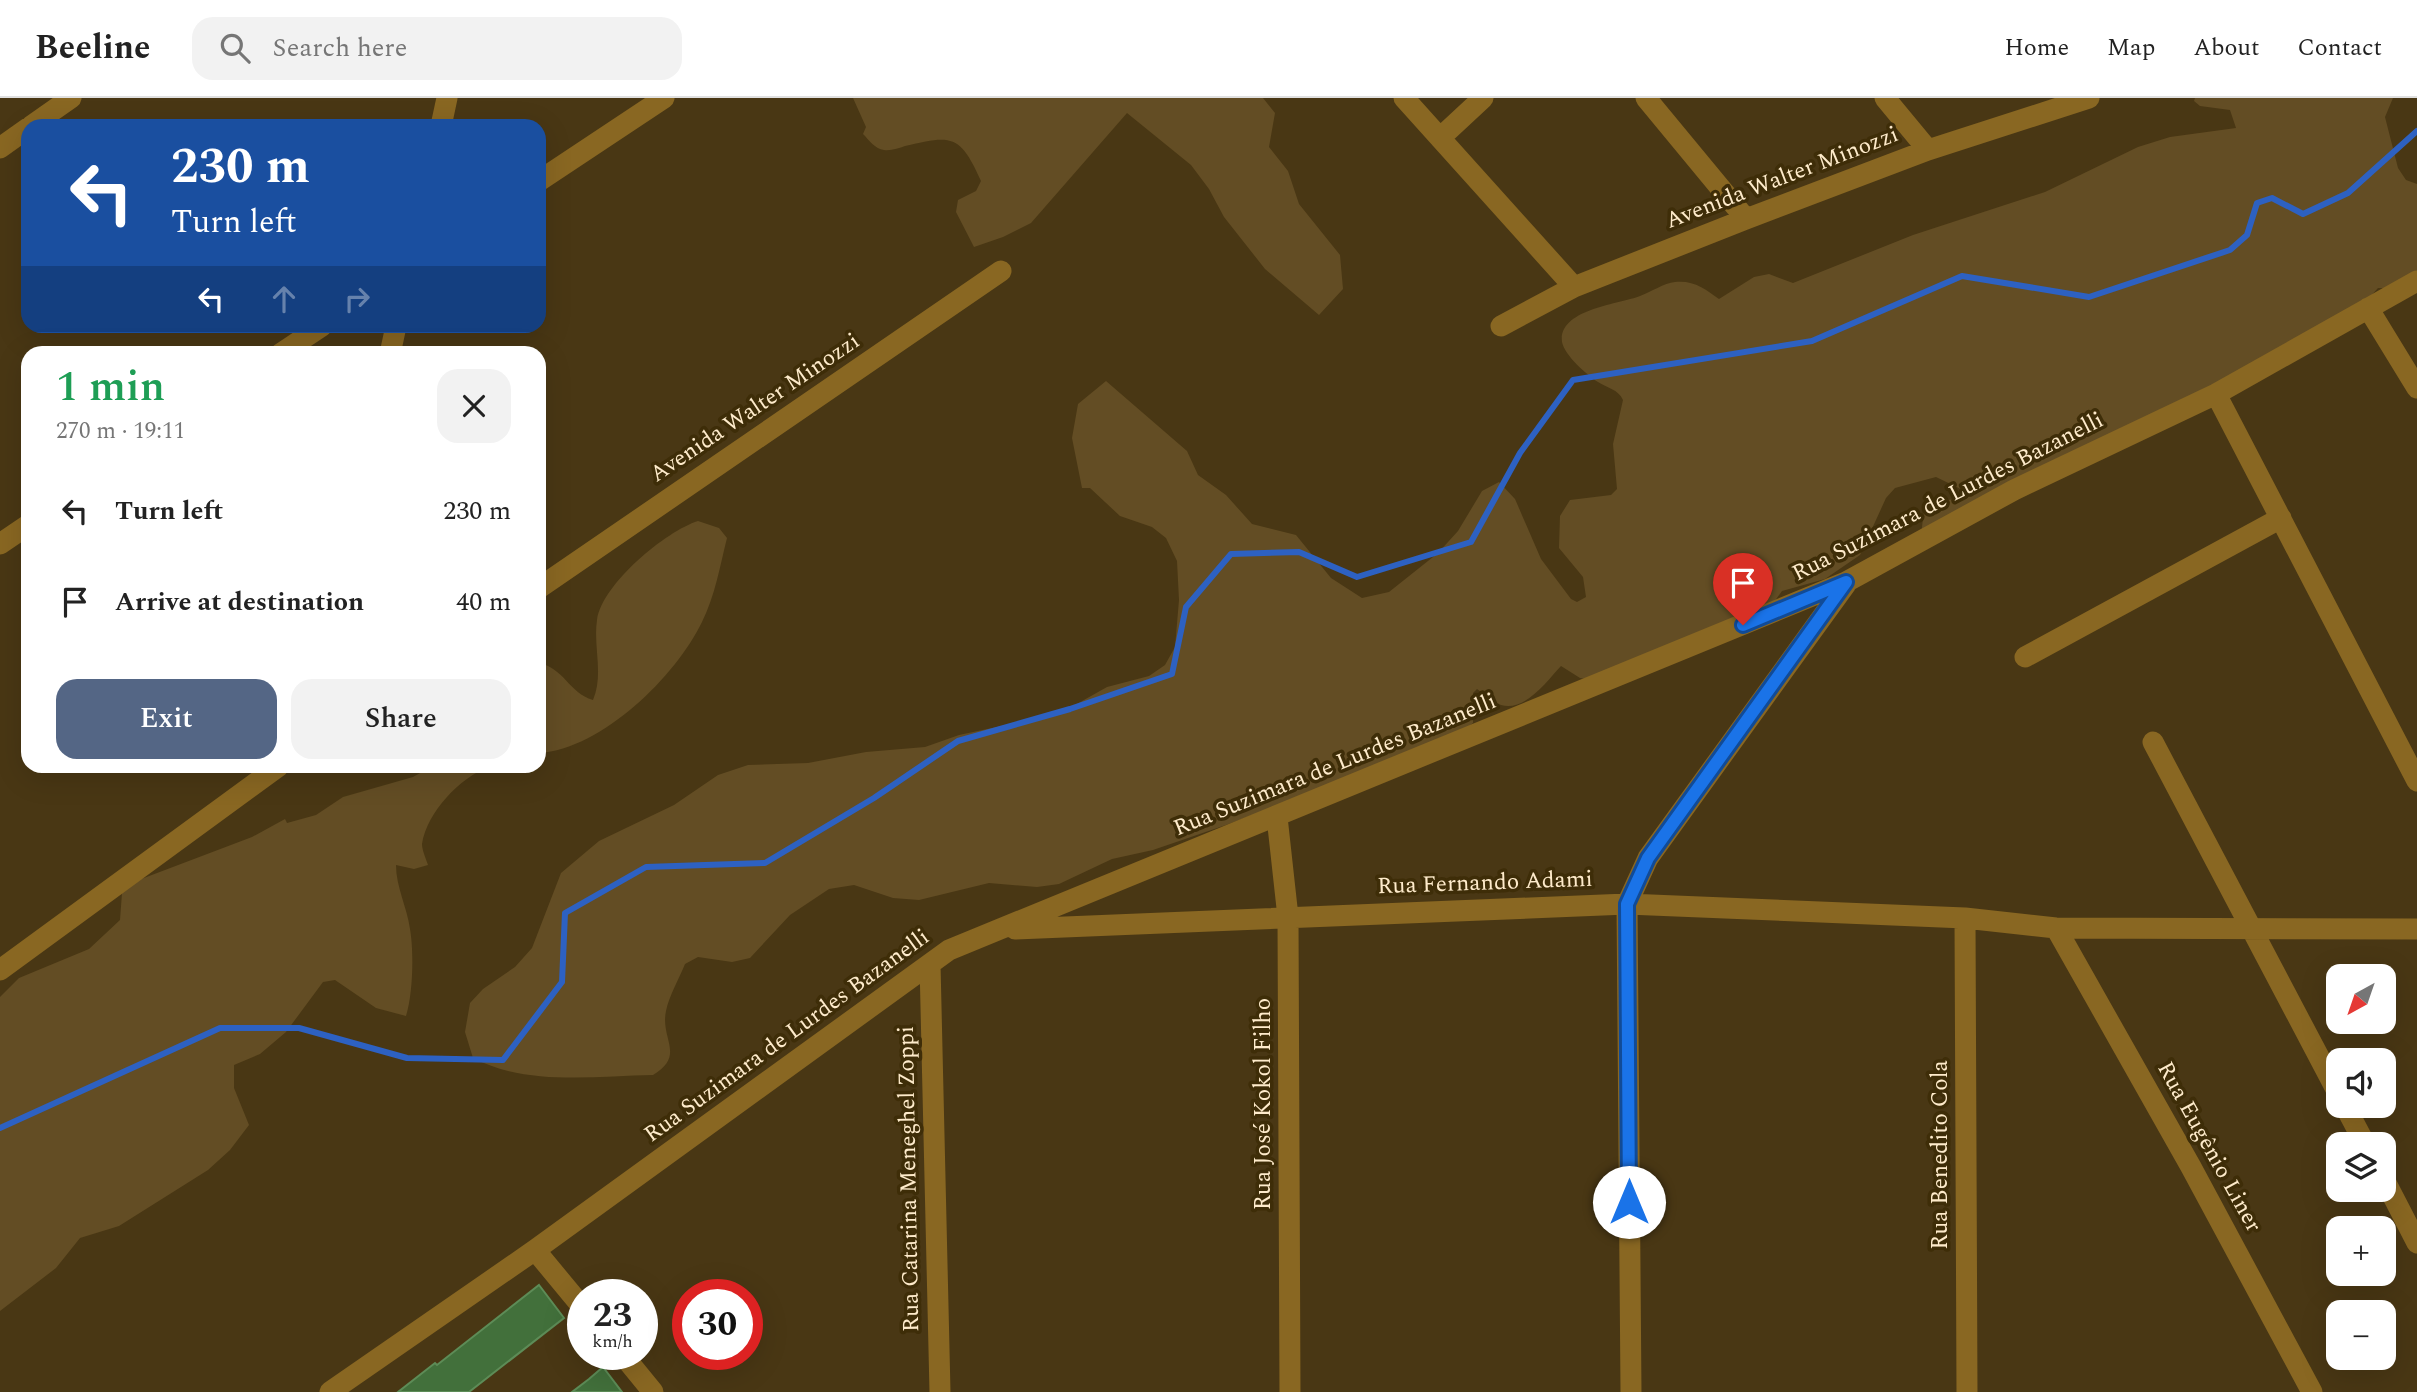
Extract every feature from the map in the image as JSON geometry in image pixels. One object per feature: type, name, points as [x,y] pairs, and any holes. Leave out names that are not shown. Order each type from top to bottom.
[{"type":"street","points":[[41,119],[71,98]]},
{"type":"street","points":[[442,119],[447,98]]},
{"type":"street","points":[[546,176],[664,98]]},
{"type":"street","points":[[1404,98],[1574,286]]},
{"type":"street","points":[[1440,138],[1483,98]]},
{"type":"street","points":[[1646,98],[1746,219]]},
{"type":"street","points":[[1885,98],[1928,150]]},
{"type":"street","name":"Avenida Walter Minozzi","points":[[1501,326],[1574,286],[1746,219],[1928,150],[2090,98]]},
{"type":"street","points":[[0,148],[21,133]]},
{"type":"street","name":"Avenida Walter Minozzi","points":[[546,583],[1001,271]]},
{"type":"street","name":"Rua Suzimara de Lurdes Bazanelli","points":[[330,1392],[535,1250],[949,950],[1846,582],[2014,490],[2216,394],[2417,281]]},
{"type":"street","points":[[2368,308],[2417,388]]},
{"type":"street","points":[[292,346],[312,333]]},
{"type":"street","points":[[2216,394],[2417,781]]},
{"type":"street","points":[[2025,657],[2281,518]]},
{"type":"street","points":[[0,544],[21,529]]},
{"type":"street","points":[[1631,1392],[1627,904],[1648,858],[1846,582]]},
{"type":"street","points":[[2153,742],[2326,1070]]},
{"type":"street","points":[[0,970],[269,773]]},
{"type":"street","name":"Rua José Kokol Filho","points":[[1277,817],[1288,917],[1290,1392]]},
{"type":"street","name":"Rua Fernando Adami","points":[[999,930],[1627,904],[1965,918],[2056,928],[2417,929]]},
{"type":"street","name":"Rua Benedito Cola","points":[[1965,918],[1967,1392]]},
{"type":"street","name":"Rua Eugênio Liner","points":[[2056,928],[2192,1167],[2312,1392]]},
{"type":"street","name":"Rua Catarina Meneghel Zoppi","points":[[930,964],[940,1392]]},
{"type":"street","points":[[2396,1202],[2417,1243]]},
{"type":"street","points":[[535,1250],[567,1289]]},
{"type":"street","points":[[635,1370],[653,1392]]},
{"type":"shaded area","points":[[853,98],[1263,98],[1275,113],[1269,147],[1288,171],[1299,204],[1340,255],[1343,289],[1319,315],[1265,269],[1224,217],[1209,189],[1191,165],[1127,113],[1031,223],[974,247],[956,212],[958,200],[976,191],[981,181],[967,154],[960,146],[944,140],[921,142],[889,150],[878,148],[863,134],[866,127]]},
{"type":"shaded area","points":[[2195,98],[2393,98],[2385,117],[2398,168],[2406,180],[2417,184],[2417,273],[2403,288],[2378,288],[2351,318],[1921,536],[1924,509],[1933,503],[1964,497],[1965,491],[1936,477],[1895,488],[1886,498],[1860,555],[1825,579],[1782,591],[1761,620],[1592,680],[1580,678],[1561,666],[1535,694],[1519,704],[1501,705],[1477,689],[1473,693],[1473,723],[1454,739],[1226,825],[1153,850],[1112,859],[1059,884],[1037,887],[989,883],[919,900],[893,898],[854,885],[829,889],[790,915],[750,958],[732,962],[698,957],[685,964],[666,1011],[666,1030],[670,1046],[668,1060],[663,1068],[653,1075],[538,1076],[494,1067],[473,1058],[465,1032],[470,1003],[483,989],[515,967],[532,948],[561,873],[599,841],[674,805],[718,775],[748,765],[808,763],[866,752],[925,747],[959,735],[1059,714],[1107,687],[1149,676],[1165,665],[1175,647],[1179,600],[1177,561],[1166,538],[1152,527],[1120,516],[1090,488],[1082,488],[1072,438],[1078,404],[1106,381],[1187,451],[1198,475],[1226,495],[1252,524],[1296,535],[1331,578],[1362,598],[1389,592],[1438,553],[1458,531],[1482,491],[1499,482],[1515,499],[1541,559],[1571,599],[1577,602],[1586,597],[1583,577],[1559,548],[1560,516],[1570,500],[1611,495],[1617,489],[1613,444],[1623,400],[1615,391],[1588,374],[1567,353],[1562,342],[1563,331],[1570,322],[1592,310],[1640,296],[1671,283],[1694,284],[1719,299],[1754,277],[1769,274],[1793,283],[1913,235],[2045,192],[2138,147],[2170,137],[2236,128],[2230,110],[2200,106],[2194,101]]},
{"type":"shaded area","points":[[698,521],[719,528],[727,538],[710,602],[690,643],[656,686],[611,724],[587,738],[546,752],[546,665],[555,670],[578,692],[593,700],[598,680],[596,640],[601,606],[610,591],[637,561],[653,547]]},
{"type":"shaded area","points":[[420,773],[476,773],[446,798],[430,820],[422,844],[428,865],[414,869],[396,865],[409,921],[412,949],[411,985],[406,1016],[376,1008],[335,980],[323,982],[286,1032],[260,1054],[234,1065],[234,1088],[249,1125],[230,1150],[208,1170],[119,1226],[80,1238],[56,1268],[0,1311],[0,997],[19,978],[89,949],[120,920],[122,893],[136,881],[252,837],[285,819],[287,823],[316,815],[343,797]]},
{"type":"building","points":[[539,1285],[564,1318],[469,1392],[398,1392],[435,1363],[437,1365]]},
{"type":"building","points":[[600,1370],[605,1370],[622,1392],[572,1392]]},
{"type":"waterway","points":[[0,1128],[220,1028],[299,1028],[407,1058],[503,1060],[562,982],[565,913],[646,867],[765,863],[874,798],[958,741],[1070,709],[1172,674],[1186,607],[1231,554],[1299,552],[1357,577],[1471,542],[1520,453],[1573,380],[1812,341],[1962,276],[2089,297],[2230,250],[2247,235],[2257,203],[2272,198],[2303,214],[2348,193],[2417,131]]},
{"type":"route","points":[[1629,1202],[1627,904],[1648,858],[1846,582],[1743,625]]}]
